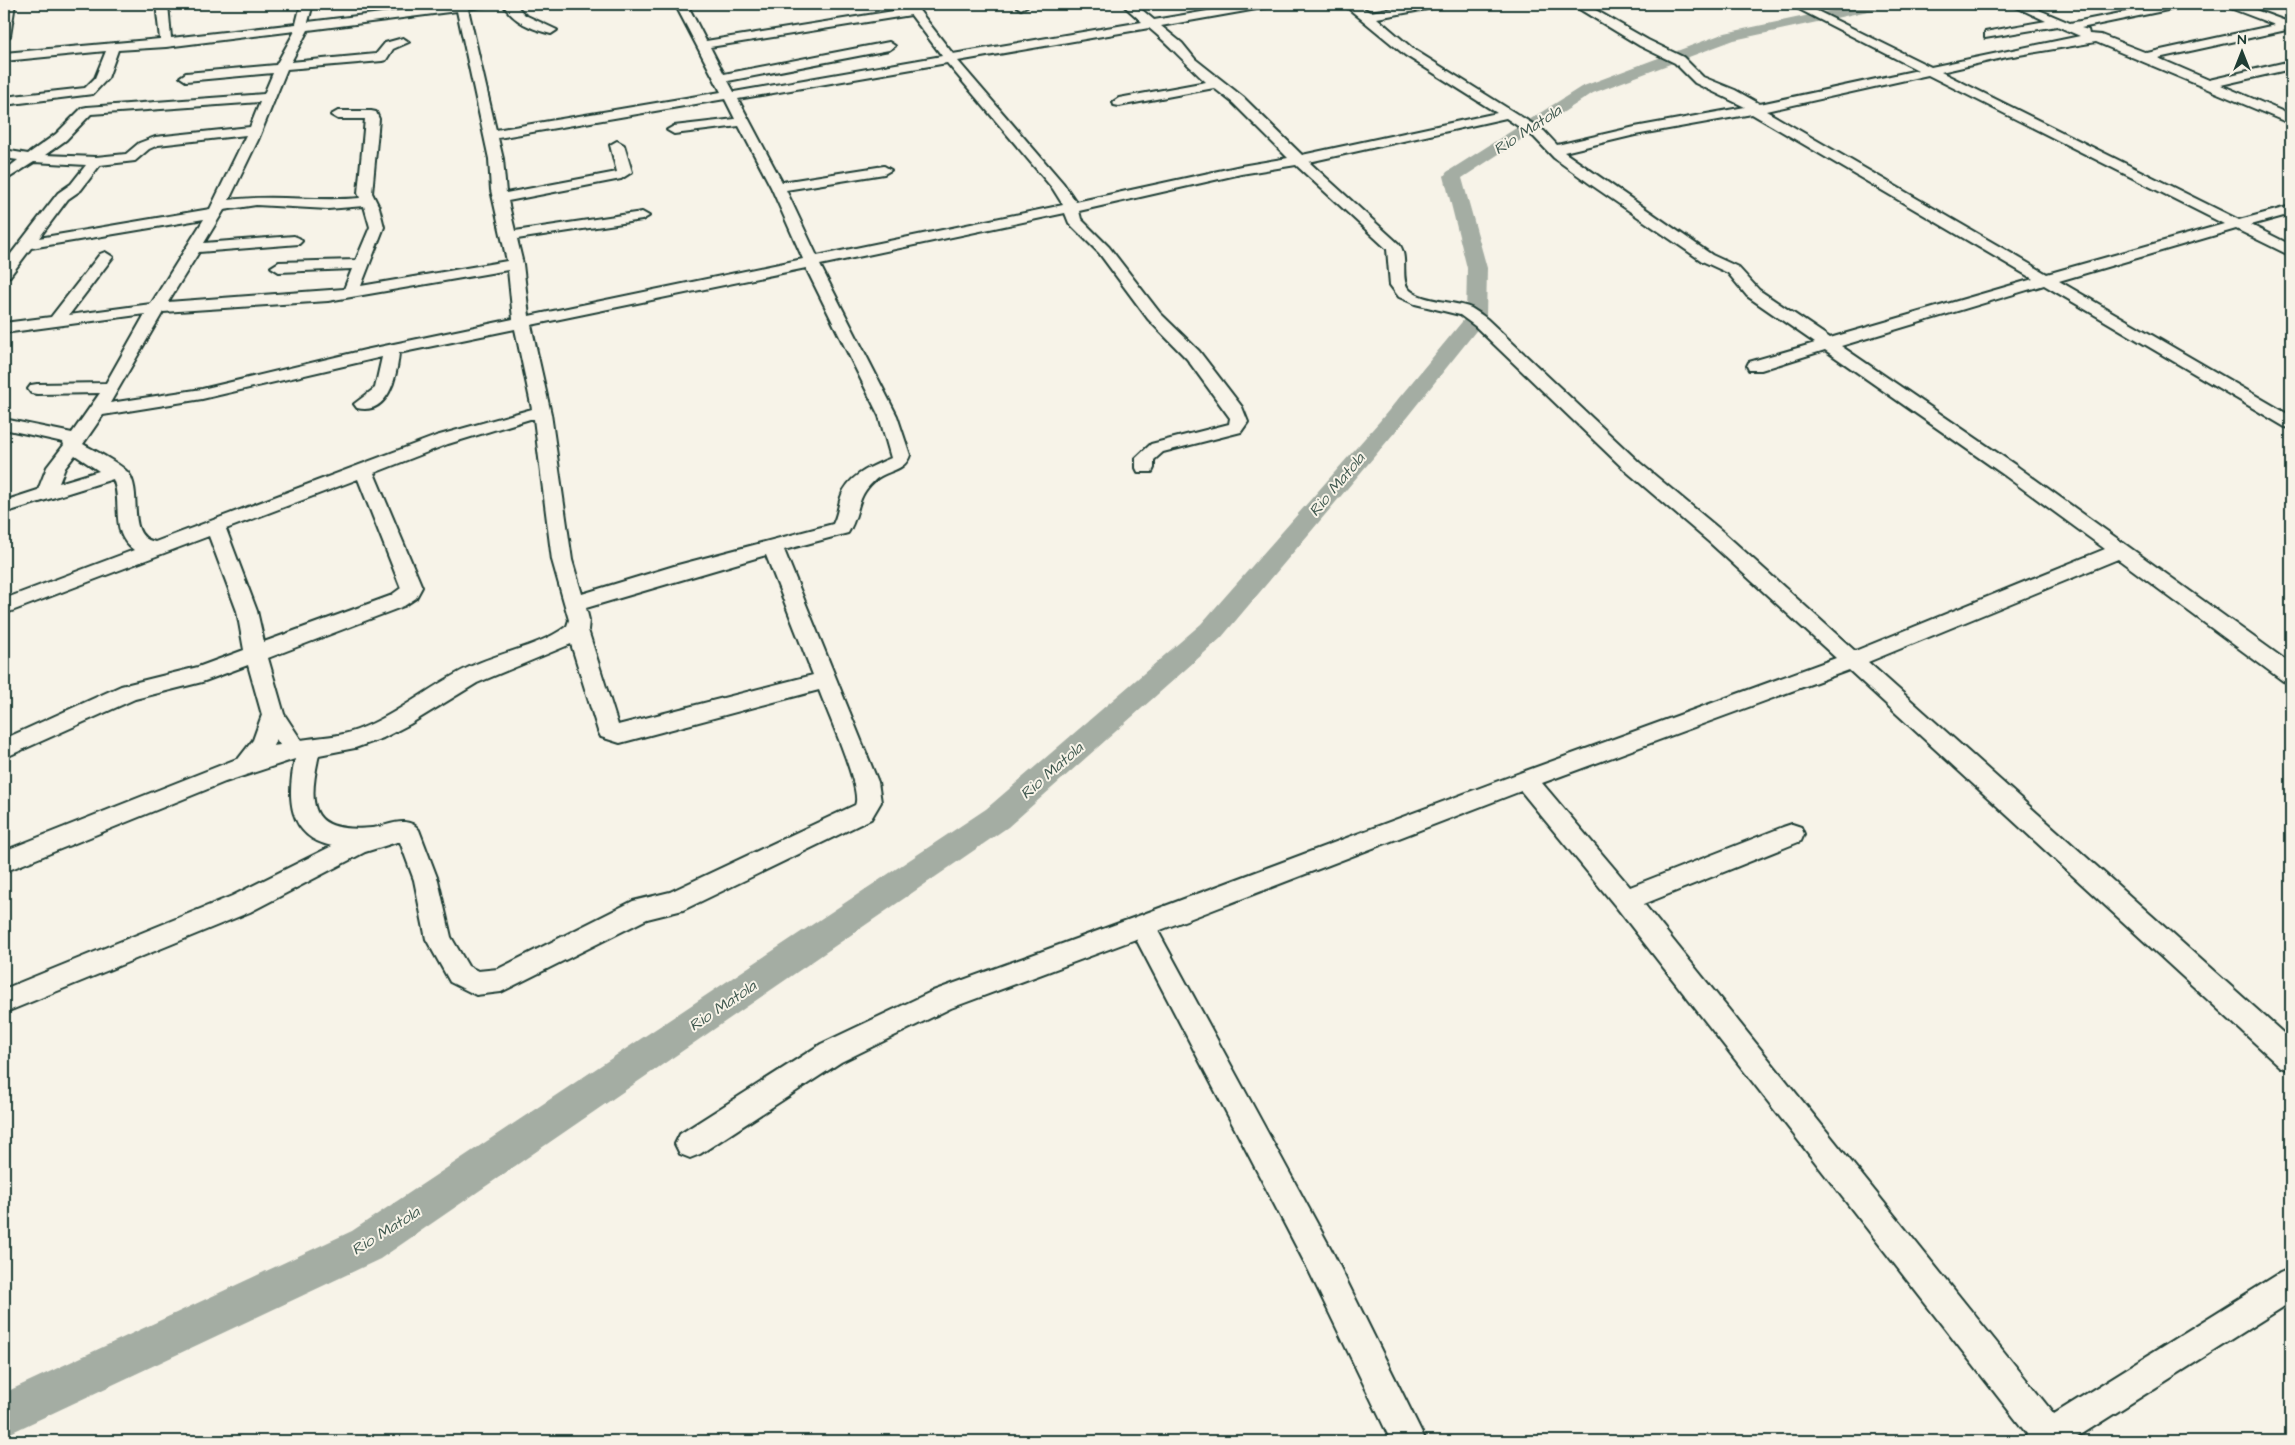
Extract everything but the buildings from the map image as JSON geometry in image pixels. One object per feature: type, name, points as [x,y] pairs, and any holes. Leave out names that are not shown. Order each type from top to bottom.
[{"type":"street","points":[[4,36],[9,4]]},
{"type":"street","points":[[162,4],[166,43]]},
{"type":"street","points":[[46,494],[67,441],[85,426],[112,388],[192,248],[217,209],[302,27],[307,4]]},
{"type":"street","points":[[4,67],[8,57],[166,43],[302,27],[461,5],[483,4]]},
{"type":"street","points":[[509,4],[512,11],[524,20],[551,30]]},
{"type":"street","points":[[574,604],[681,571],[841,528],[848,513],[851,496],[855,490],[869,475],[899,461],[901,455],[888,416],[810,262],[778,187],[722,78],[702,45],[681,4]]},
{"type":"street","points":[[1128,4],[1178,46],[1191,62],[1216,84],[1238,100],[1299,160],[1394,247],[1399,264],[1399,286],[1402,292],[1412,298],[1464,312],[1480,322],[1633,467],[1716,537],[2291,1058]]},
{"type":"street","points":[[490,135],[1268,4]]},
{"type":"street","points":[[1349,4],[1368,16],[1412,54],[1539,134],[1554,150],[1598,183],[1707,258],[1733,270],[1753,293],[2011,471],[2291,675]]},
{"type":"street","points":[[1368,16],[1438,4]]},
{"type":"street","points":[[1578,4],[1644,43],[1679,60],[1699,80],[1730,93],[2291,423]]},
{"type":"street","points":[[1795,4],[2291,251]]},
{"type":"street","points":[[2016,4],[2147,57],[2291,120]]},
{"type":"street","points":[[1989,35],[2182,4]]},
{"type":"street","points":[[2229,4],[2289,27]]},
{"type":"street","points":[[461,5],[496,158],[498,190],[515,264],[518,305],[523,322],[562,560],[579,620],[577,630],[609,731],[620,734],[826,680]]},
{"type":"street","points":[[702,45],[910,6],[991,109],[1068,199],[1074,220],[1104,250],[1154,316],[1193,355],[1240,418],[1239,424],[1235,428],[1157,448],[1145,458],[1145,468]]},
{"type":"street","points":[[2147,57],[2289,27]]},
{"type":"street","points":[[1554,150],[1635,131],[1758,110],[2045,45],[2097,38]]},
{"type":"street","points":[[186,78],[376,58],[384,54],[384,49],[389,46],[404,42]]},
{"type":"street","points":[[722,78],[889,46]]},
{"type":"street","points":[[4,101],[78,92],[95,88],[100,82],[113,48]]},
{"type":"street","points":[[2208,84],[2291,65]]},
{"type":"street","points":[[2267,70],[2291,80]]},
{"type":"street","points":[[1119,102],[1216,84]]},
{"type":"street","points":[[4,177],[61,137],[87,111],[121,107],[269,98]]},
{"type":"street","points":[[96,411],[202,394],[391,350],[1070,208],[1240,170],[1299,160],[1508,114]]},
{"type":"street","points":[[338,115],[371,115],[365,193],[377,227],[350,293]]},
{"type":"street","points":[[674,130],[744,122]]},
{"type":"street","points":[[4,154],[29,158],[96,161],[130,158],[144,146],[155,141],[255,130]]},
{"type":"street","points":[[4,141],[6,143],[4,145]]},
{"type":"street","points":[[501,198],[621,175],[624,172],[617,145]]},
{"type":"street","points":[[4,273],[63,196],[76,187],[96,161]]},
{"type":"street","points":[[778,187],[884,170]]},
{"type":"street","points":[[28,244],[256,202],[328,204],[369,201]]},
{"type":"street","points":[[1755,366],[1826,343],[2118,257],[2291,210]]},
{"type":"street","points":[[509,236],[642,216]]},
{"type":"street","points":[[192,248],[294,240]]},
{"type":"street","points":[[56,321],[105,257]]},
{"type":"street","points":[[279,267],[362,264]]},
{"type":"street","points":[[4,328],[157,308],[350,293],[446,274],[515,264]]},
{"type":"street","points":[[363,404],[376,400],[382,392],[388,376],[391,350]]},
{"type":"street","points":[[37,389],[112,388]]},
{"type":"street","points":[[4,607],[143,550],[215,526],[460,434],[537,411]]},
{"type":"street","points":[[4,424],[67,441],[115,472],[125,482],[126,514],[132,536],[143,550]]},
{"type":"street","points":[[4,749],[129,692],[202,674],[397,601],[411,590],[405,570],[363,470]]},
{"type":"street","points":[[4,507],[115,472]]},
{"type":"street","points":[[215,526],[247,611],[272,715],[302,749],[301,781],[305,811],[310,823],[329,845]]},
{"type":"street","points":[[4,1001],[201,922],[306,872],[329,845],[397,832],[407,833],[426,880],[439,939],[459,974],[476,983],[501,980],[642,909],[674,902],[863,812],[869,802],[866,782],[774,546]]},
{"type":"street","points":[[690,1144],[831,1053],[870,1032],[942,999],[1142,926],[1525,780],[1851,661],[2119,551]]},
{"type":"street","points":[[4,862],[247,764],[302,749],[358,739],[375,732],[422,706],[456,683],[485,669],[552,644],[577,630]]},
{"type":"street","points":[[247,764],[263,744],[272,715]]},
{"type":"street","points":[[1525,780],[1626,900],[2048,1440],[2291,1284]]},
{"type":"street","points":[[1626,900],[1792,834]]},
{"type":"street","points":[[1142,926],[1320,1260],[1410,1441]]},
{"type":"waterway","name":"Rio Matola","points":[[4,1415],[366,1245],[997,818],[1211,631],[1387,427],[1476,318],[1477,268],[1453,176],[1587,90],[1730,36],[1882,4]]}]
